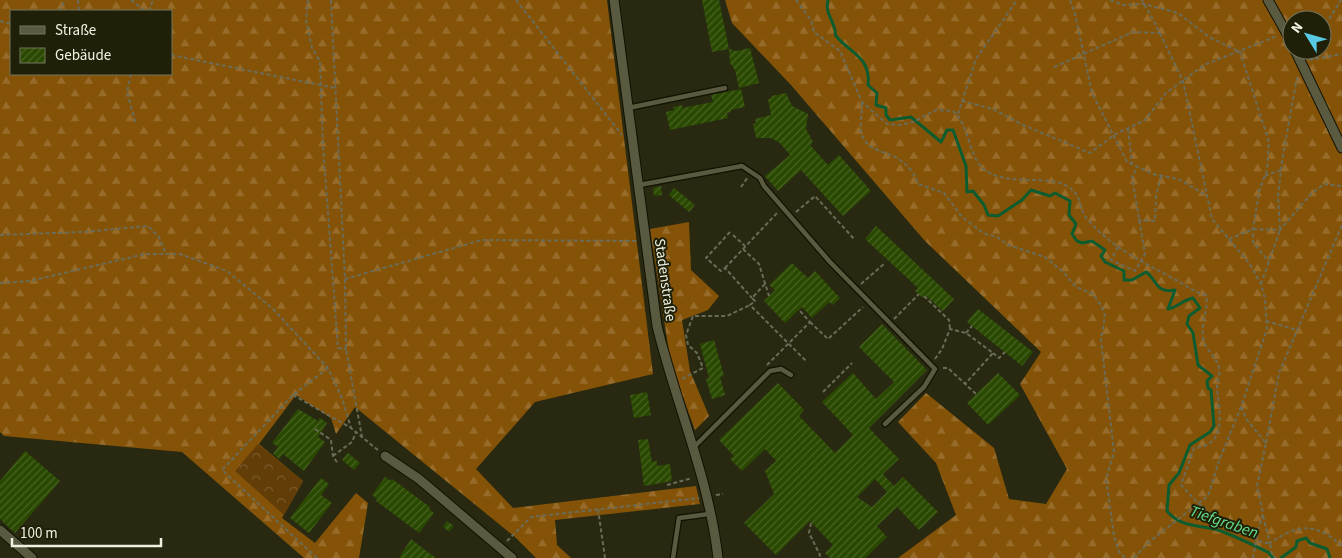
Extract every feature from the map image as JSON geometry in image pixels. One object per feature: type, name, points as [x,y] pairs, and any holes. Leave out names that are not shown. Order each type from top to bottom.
[{"type":"street","name":"Stadenstraße","points":[[614,0],[657,326],[701,475],[718,558]]},
{"type":"street","points":[[1268,0],[1282,25]]},
{"type":"street","points":[[1302,62],[1342,148]]},
{"type":"street","points":[[386,456],[419,479],[512,558]]},
{"type":"street","points":[[0,530],[32,558]]},
{"type":"lane","points":[[628,108],[726,88]]},
{"type":"lane","points":[[638,185],[742,166],[760,178],[764,186],[856,289],[935,369],[924,387],[886,424]]},
{"type":"lane","points":[[693,448],[770,371],[781,369],[791,375]]},
{"type":"lane","points":[[673,558],[679,518],[709,514]]},
{"type":"path","points":[[131,0],[144,10]]},
{"type":"path","points":[[308,0],[306,20],[312,48],[320,61],[323,146],[338,348],[346,349]]},
{"type":"path","points":[[331,0],[345,279],[346,349],[362,438]]},
{"type":"path","points":[[516,0],[633,149]]},
{"type":"path","points":[[796,0],[811,20],[814,32],[840,50],[862,102],[861,132],[866,142],[874,149],[894,156],[914,171],[918,184],[944,193],[970,225],[983,233],[997,237],[1008,245],[1046,257],[1076,287],[1093,294],[1101,305],[1105,316],[1101,340],[1114,452],[1106,479],[1114,536],[1119,552],[1125,558]]},
{"type":"path","points":[[958,114],[976,59],[1018,0]]},
{"type":"path","points":[[1070,0],[1075,14],[1092,93],[1127,162],[1162,176],[1178,179],[1207,196]]},
{"type":"path","points":[[1110,0],[1123,5],[1144,4],[1178,13],[1209,36],[1240,52],[1269,142],[1265,176],[1259,192],[1252,229],[1253,242],[1269,262]]},
{"type":"path","points":[[1134,558],[1148,542],[1208,496],[1267,329],[1265,299],[1261,284],[1249,263],[1212,219],[1183,81],[1142,0]]},
{"type":"path","points":[[1332,14],[1341,0]]},
{"type":"path","points":[[1054,67],[1083,56],[1133,32],[1160,33]]},
{"type":"path","points":[[962,101],[993,109],[1023,125],[1090,153],[1114,135],[1145,120],[1166,93],[1204,65],[1282,34]]},
{"type":"path","points":[[1280,230],[1278,196],[1281,170],[1297,77],[1302,62],[1342,54]]},
{"type":"path","points":[[172,55],[335,88]]},
{"type":"path","points":[[131,75],[127,92],[136,124]]},
{"type":"path","points":[[862,102],[887,124],[900,125],[915,122],[936,110],[953,111],[964,122],[976,158],[985,171],[1004,178],[1065,185],[1078,194],[1086,219],[1118,246],[1141,262],[1197,293],[1206,295],[1208,302],[1202,320],[1203,339],[1206,350],[1215,359],[1220,370],[1217,385],[1221,415],[1214,440],[1205,447],[1194,448],[1180,485],[1199,504],[1226,526],[1264,543],[1270,543],[1294,529],[1310,527],[1342,546]]},
{"type":"path","points":[[1128,129],[1132,164]]},
{"type":"path","points":[[1118,246],[1111,260],[1135,271],[1145,254],[1132,177],[1137,167]]},
{"type":"path","points":[[1265,176],[1281,170]]},
{"type":"path","points":[[741,187],[752,171]]},
{"type":"path","points":[[1138,220],[1155,222],[1156,196],[1162,176]]},
{"type":"path","points":[[1261,284],[1280,230],[1311,194],[1324,184],[1342,186]]},
{"type":"path","points":[[791,216],[816,196],[855,240]]},
{"type":"path","points":[[730,232],[706,258],[721,271],[783,207]]},
{"type":"path","points":[[1276,558],[1272,554],[1257,486],[1279,373],[1342,225]]},
{"type":"path","points":[[0,235],[83,232],[148,226],[159,237],[166,254]]},
{"type":"path","points":[[1229,240],[1252,229],[1280,230]]},
{"type":"path","points":[[733,235],[759,264],[769,296]]},
{"type":"path","points":[[345,279],[482,240],[646,240]]},
{"type":"path","points":[[0,283],[30,281],[145,254],[180,254],[227,271],[272,308],[328,368],[342,398],[351,428]]},
{"type":"path","points":[[856,289],[885,263]]},
{"type":"path","points":[[675,390],[682,378],[705,368],[697,353],[688,345],[686,335],[693,316],[727,316],[750,306],[755,301],[724,268]]},
{"type":"path","points":[[752,298],[765,284]]},
{"type":"path","points":[[890,323],[919,294]]},
{"type":"path","points":[[924,296],[949,320],[950,329],[942,349],[931,364]]},
{"type":"path","points":[[810,322],[828,339],[868,301]]},
{"type":"path","points":[[750,306],[806,361]]},
{"type":"path","points":[[1266,321],[1296,330]]},
{"type":"path","points":[[966,333],[972,326]]},
{"type":"path","points":[[950,329],[966,333],[999,358],[1005,352]]},
{"type":"path","points":[[965,384],[993,353]]},
{"type":"path","points":[[823,392],[852,363]]},
{"type":"path","points":[[317,558],[222,470],[293,395],[328,368]]},
{"type":"path","points":[[935,369],[948,368],[976,394]]},
{"type":"path","points":[[293,395],[351,428],[386,456]]},
{"type":"path","points":[[1241,407],[1247,420],[1266,443]]},
{"type":"path","points":[[315,429],[331,440],[333,456],[338,464]]},
{"type":"path","points":[[333,456],[352,442],[356,432]]},
{"type":"path","points":[[667,485],[701,475]]},
{"type":"path","points":[[500,548],[531,516],[706,497]]},
{"type":"path","points":[[598,509],[605,558]]},
{"type":"path","points":[[1253,558],[1263,513]]},
{"type":"path","points":[[811,523],[809,533],[820,555],[819,558]]},
{"type":"green space","points":[[0,0],[607,0],[653,374],[535,402],[476,469],[513,508],[696,486],[700,504],[555,520],[557,545],[571,558],[536,558],[515,537],[355,407],[336,434],[331,418],[296,395],[259,444],[303,481],[282,518],[315,543],[356,493],[368,503],[359,558],[304,558],[182,452],[4,436],[0,432]]},
{"type":"green space","points":[[725,0],[1342,0],[1342,558],[898,558],[956,515],[936,463],[898,422],[926,393],[994,448],[1009,499],[1046,504],[1067,469],[1020,384],[1041,352],[925,241],[791,85],[732,23]]},
{"type":"green space","points":[[689,222],[691,270],[719,296],[708,310],[682,320],[690,371],[709,416],[695,430],[671,365],[650,229]]},
{"type":"green space","points":[[258,444],[303,481],[284,515],[235,471]]},
{"type":"building","points":[[702,0],[719,0],[729,49],[712,52]]},
{"type":"building","points":[[750,48],[759,83],[739,88],[735,70],[730,63],[729,49],[736,51]]},
{"type":"building","points":[[741,89],[745,107],[731,110],[731,112],[727,113],[728,118],[670,130],[666,112],[674,110],[673,107],[682,105],[682,108],[713,102],[711,95]]},
{"type":"building","points":[[786,93],[792,106],[808,114],[806,129],[813,142],[810,145],[828,165],[839,155],[871,191],[843,216],[801,170],[778,191],[765,176],[790,155],[780,143],[771,138],[756,138],[753,124],[756,123],[755,119],[771,115],[768,99],[772,98],[771,96]]},
{"type":"building","points":[[661,186],[662,195],[654,196],[653,188]]},
{"type":"building","points":[[674,188],[695,205],[689,212],[669,195]]},
{"type":"building","points":[[876,226],[954,299],[943,311],[925,295],[923,298],[915,291],[918,288],[865,239]]},
{"type":"building","points":[[792,263],[808,278],[815,271],[840,298],[833,305],[829,302],[812,318],[802,307],[785,323],[764,301],[775,290],[769,285]]},
{"type":"building","points":[[978,309],[1033,352],[1022,366],[967,322]]},
{"type":"building","points":[[882,324],[927,370],[869,428],[899,459],[883,474],[894,486],[903,477],[938,512],[919,530],[897,507],[877,526],[887,537],[865,558],[830,558],[825,553],[833,545],[810,521],[776,555],[744,523],[774,494],[765,471],[776,461],[765,449],[742,471],[730,459],[734,456],[719,440],[778,383],[804,410],[799,416],[835,453],[853,435],[822,402],[853,373],[876,399],[894,382],[859,347]],"holes":[[[875,479],[887,492],[872,507],[857,497]]]},
{"type":"building","points":[[714,340],[724,376],[720,377],[725,395],[712,399],[706,379],[709,378],[700,344]]},
{"type":"building","points":[[998,373],[1020,395],[988,425],[967,403]]},
{"type":"building","points":[[647,392],[651,415],[634,418],[630,395]]},
{"type":"building","points":[[298,409],[318,421],[320,418],[327,423],[318,437],[325,442],[304,471],[283,454],[279,459],[273,454],[278,447],[272,443]]},
{"type":"building","points":[[648,439],[652,462],[657,461],[657,466],[670,464],[672,481],[644,486],[638,440]]},
{"type":"building","points":[[25,451],[60,481],[15,533],[0,519],[0,481]]},
{"type":"building","points":[[348,453],[360,463],[354,470],[342,460]]},
{"type":"building","points":[[385,477],[391,481],[392,479],[430,507],[429,509],[434,513],[419,533],[376,501],[377,499],[372,495]]},
{"type":"building","points":[[321,478],[329,484],[321,495],[332,503],[309,533],[290,518]]},
{"type":"building","points":[[447,521],[454,526],[449,532],[443,527]]},
{"type":"building","points":[[411,539],[425,550],[436,558],[399,558]]},
{"type":"waterway","name":"Tiefgraben","points":[[828,0],[828,12],[836,35],[863,62],[868,76],[868,85],[877,93],[876,105],[886,108],[886,115],[890,120],[911,117],[941,142],[947,130],[953,130],[966,166],[967,192],[973,191],[984,205],[988,215],[998,216],[1022,200],[1031,190],[1050,196],[1055,193],[1070,201],[1069,215],[1076,224],[1072,234],[1077,241],[1082,243],[1092,241],[1105,250],[1101,256],[1105,262],[1124,271],[1124,280],[1132,280],[1146,272],[1160,288],[1168,291],[1175,290],[1168,309],[1193,298],[1200,308],[1189,316],[1187,324],[1193,333],[1198,365],[1212,376],[1207,381],[1208,388],[1211,390],[1214,426],[1210,432],[1190,445],[1179,473],[1169,485],[1167,511],[1179,521],[1214,529],[1239,538],[1268,552],[1273,558]]},
{"type":"waterway","name":"Tiefgraben","points":[[1281,558],[1296,547],[1297,541],[1306,538],[1310,543],[1327,549],[1330,558]]}]
